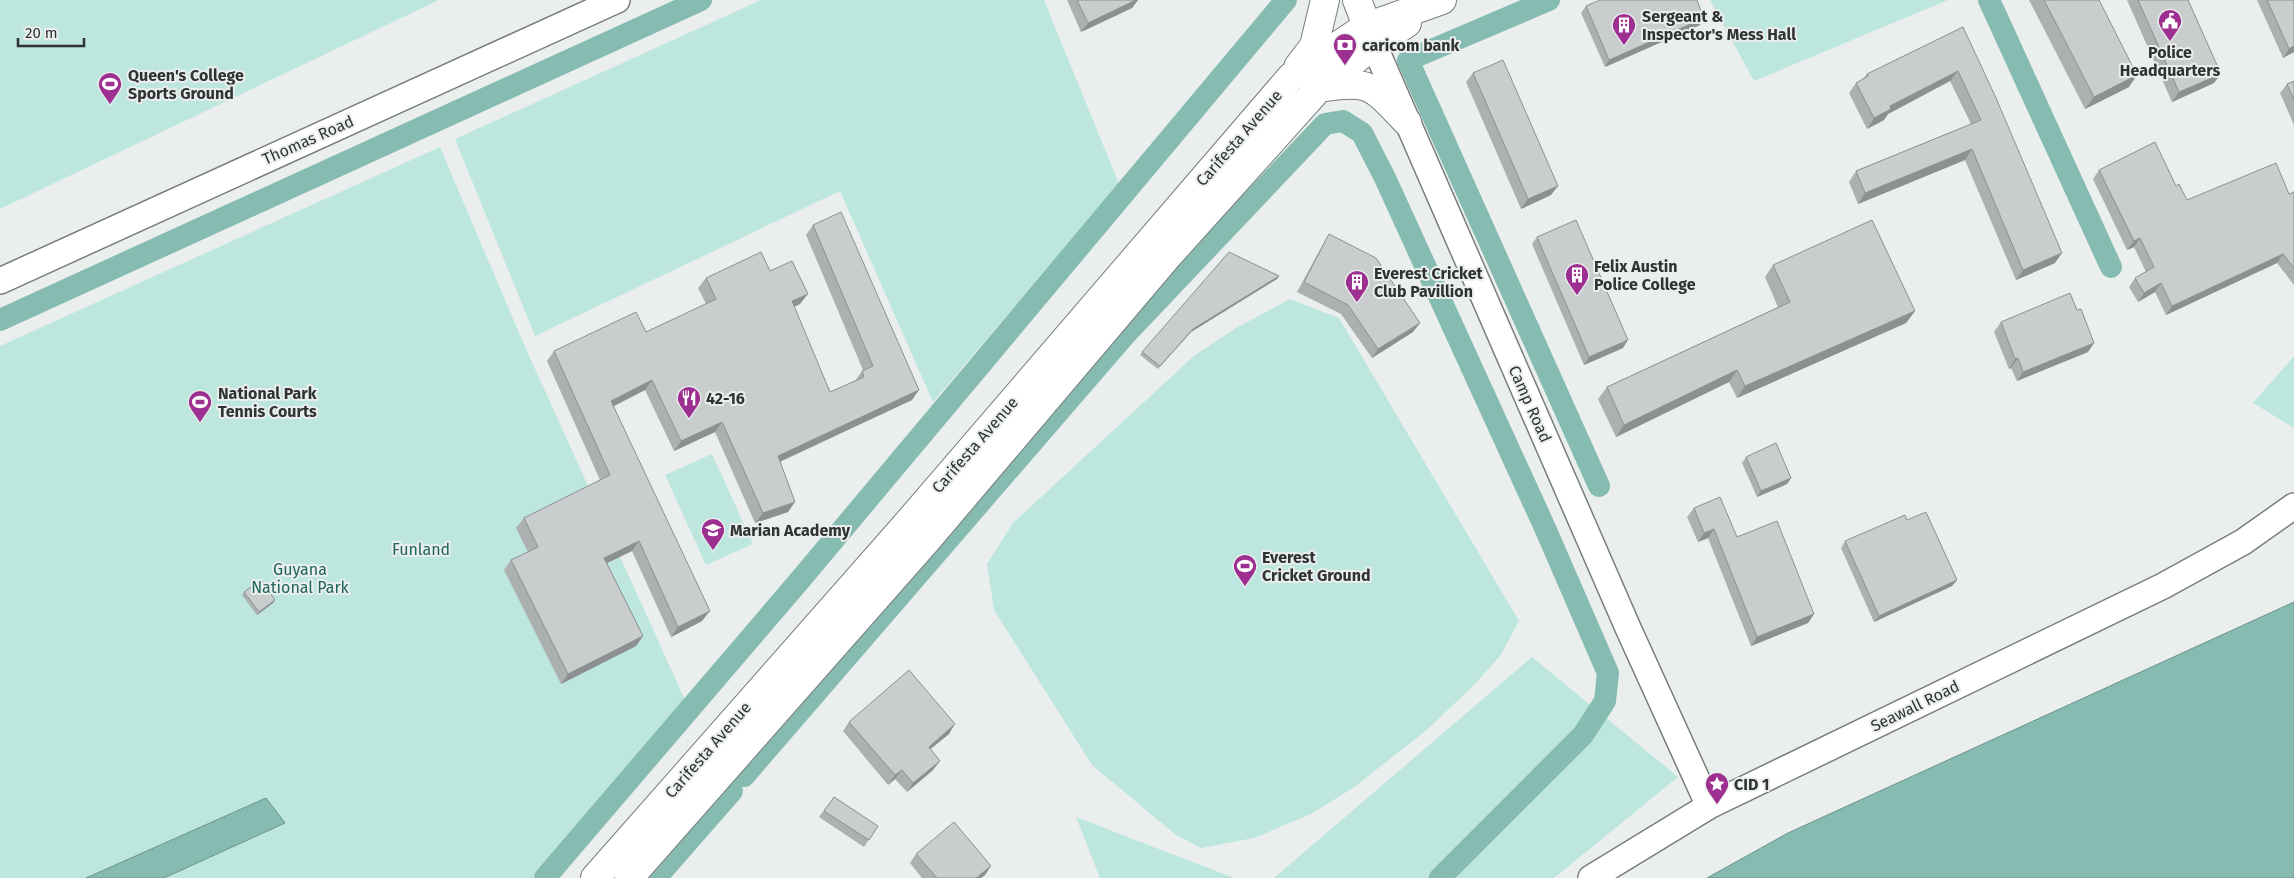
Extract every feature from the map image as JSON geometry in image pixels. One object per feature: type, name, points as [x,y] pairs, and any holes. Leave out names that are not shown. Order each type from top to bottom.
[{"type":"main road","points":[[1291,77],[1314,46],[1325,0]]},
{"type":"main road","name":"Camp Road","points":[[1356,0],[1370,36]]},
{"type":"main road","points":[[1370,36],[1442,0]]},
{"type":"main road","name":"Carifesta Avenue","points":[[595,878],[906,525],[1291,77],[1370,36]]},
{"type":"main road","name":"Carifesta Avenue","points":[[629,878],[927,540],[1167,257],[1319,88],[1370,36]]},
{"type":"main road","points":[[1319,88],[1348,83],[1366,86],[1382,96],[1407,122]]},
{"type":"street","name":"Thomas Road","points":[[0,281],[617,0]]},
{"type":"street","name":"Camp Road","points":[[1370,36],[1624,619],[1709,806]]},
{"type":"street","name":"Seawall Road","points":[[2243,542],[2294,488]]},
{"type":"street","name":"Seawall Road","points":[[1591,878],[1709,806],[2162,586],[2243,542],[2294,506]]},
{"type":"green space","name":"Queen's College Sports Ground","points":[[0,0],[439,0],[0,209]]},
{"type":"green space","points":[[761,0],[1044,0],[1119,184],[933,402],[840,191],[535,336],[455,139]]},
{"type":"green space","points":[[1710,0],[1948,0],[1754,81]]},
{"type":"green space","name":"Guyana National Park","points":[[440,147],[522,340],[685,700],[533,878],[0,878],[0,346]]},
{"type":"green space","name":"Everest Cricket Ground","points":[[1290,299],[1339,318],[1519,621],[1500,656],[1475,684],[1428,729],[1353,788],[1311,814],[1254,838],[1201,848],[1176,835],[1092,765],[994,610],[987,564],[1013,523],[1195,355],[1236,328]]},
{"type":"green space","points":[[2294,356],[2294,428],[2253,403]]},
{"type":"green space","points":[[712,454],[753,544],[706,565],[665,475]]},
{"type":"green space","points":[[1532,657],[1678,777],[1554,878],[1274,878]]},
{"type":"green space","points":[[1076,817],[1234,878],[1100,878]]},
{"type":"shaded area","points":[[2294,602],[2294,878],[1707,878],[1788,833]]},
{"type":"shaded area","points":[[266,798],[285,823],[164,878],[86,878]]},
{"type":"building","points":[[1077,0],[1136,0],[1088,23]]},
{"type":"building","name":"Sergeant & Inspector's Mess Hall","points":[[1600,0],[1697,0],[1704,18],[1609,60],[1586,6]]},
{"type":"building","points":[[2044,0],[2099,0],[2137,75],[2094,97]]},
{"type":"building","name":"Police Headquarters","points":[[2138,0],[2188,0],[2221,74],[2179,92]]},
{"type":"building","points":[[2267,0],[2294,0],[2294,46],[2289,49]]},
{"type":"building","points":[[1963,27],[1996,98],[2062,253],[2023,270],[1972,149],[1865,193],[1856,171],[1981,120],[1958,71],[1890,106],[1891,109],[1874,118],[1856,83],[1868,76],[1867,74]]},
{"type":"building","points":[[1503,60],[1558,186],[1528,199],[1473,73]]},
{"type":"building","points":[[2294,81],[2294,100],[2287,84]]},
{"type":"building","points":[[2155,142],[2176,186],[2179,184],[2187,200],[2276,163],[2289,194],[2294,192],[2294,268],[2283,254],[2172,306],[2161,283],[2144,293],[2135,278],[2154,267],[2140,238],[2134,241],[2099,170]]},
{"type":"building","points":[[841,212],[919,390],[778,456],[795,502],[763,513],[722,422],[681,441],[652,380],[611,401],[710,611],[678,627],[639,541],[604,558],[643,636],[568,674],[511,560],[538,547],[524,518],[610,475],[554,351],[636,312],[646,332],[716,299],[706,278],[761,252],[770,271],[792,261],[808,294],[792,301],[830,392],[864,377],[862,371],[873,366],[813,225]]},
{"type":"building","name":"Felix Austin Police College","points":[[1576,220],[1628,340],[1589,357],[1537,237]]},
{"type":"building","points":[[1872,220],[1915,311],[1745,386],[1737,370],[1624,425],[1607,387],[1790,302],[1773,265]]},
{"type":"building","name":"Everest Cricket Club Pavillion","points":[[1329,234],[1376,258],[1420,323],[1378,349],[1348,305],[1304,282]]},
{"type":"building","points":[[1229,252],[1279,276],[1193,329],[1160,366],[1142,352]]},
{"type":"building","points":[[2070,293],[2077,310],[2081,309],[2094,343],[2023,372],[2018,358],[2015,359],[2001,322]]},
{"type":"building","points":[[1776,443],[1791,478],[1761,491],[1746,457]]},
{"type":"building","points":[[1720,497],[1737,537],[1777,521],[1814,614],[1757,637],[1714,529],[1704,533],[1694,508]]},
{"type":"building","points":[[1926,512],[1957,580],[1879,616],[1845,541],[1905,515],[1907,520]]},
{"type":"building","points":[[261,580],[275,600],[259,612],[244,592]]},
{"type":"building","points":[[909,670],[955,724],[929,747],[940,761],[913,783],[902,770],[895,775],[849,722]]},
{"type":"building","points":[[834,797],[878,826],[869,840],[824,811]]},
{"type":"building","points":[[954,822],[991,866],[976,878],[937,878],[916,854]]},
{"type":"waterway","points":[[0,320],[701,0]]},
{"type":"waterway","points":[[545,878],[800,580],[1286,0]]},
{"type":"waterway","points":[[1549,0],[1408,60],[1599,486]]},
{"type":"waterway","points":[[1989,0],[2111,267]]},
{"type":"waterway","points":[[744,776],[1124,336],[1325,124],[1343,121],[1362,133],[1385,178],[1545,528],[1608,673],[1605,701],[1583,735],[1440,878]]},
{"type":"waterway","points":[[656,878],[732,791]]},
{"type":"place","name":"Police Headquarters","points":[[2170,42]]},
{"type":"place","name":"Sergeant & Inspector's Mess Hall","points":[[1624,46]]},
{"type":"place","name":"caricom bank","points":[[1345,66]]},
{"type":"place","name":"Queen's College Sports Ground","points":[[110,105]]},
{"type":"place","name":"Felix Austin Police College","points":[[1577,296]]},
{"type":"place","name":"Everest Cricket Club Pavillion","points":[[1357,303]]},
{"type":"place","name":"42-16","points":[[689,419]]},
{"type":"place","name":"National Park Tennis Courts","points":[[200,423]]},
{"type":"place","name":"Marian Academy","points":[[713,551]]},
{"type":"place","name":"Everest Cricket Ground","points":[[1245,587]]},
{"type":"place","name":"CID 1","points":[[1717,805]]},
{"type":"park label","name":"Funland","points":[[421,549]]}]
